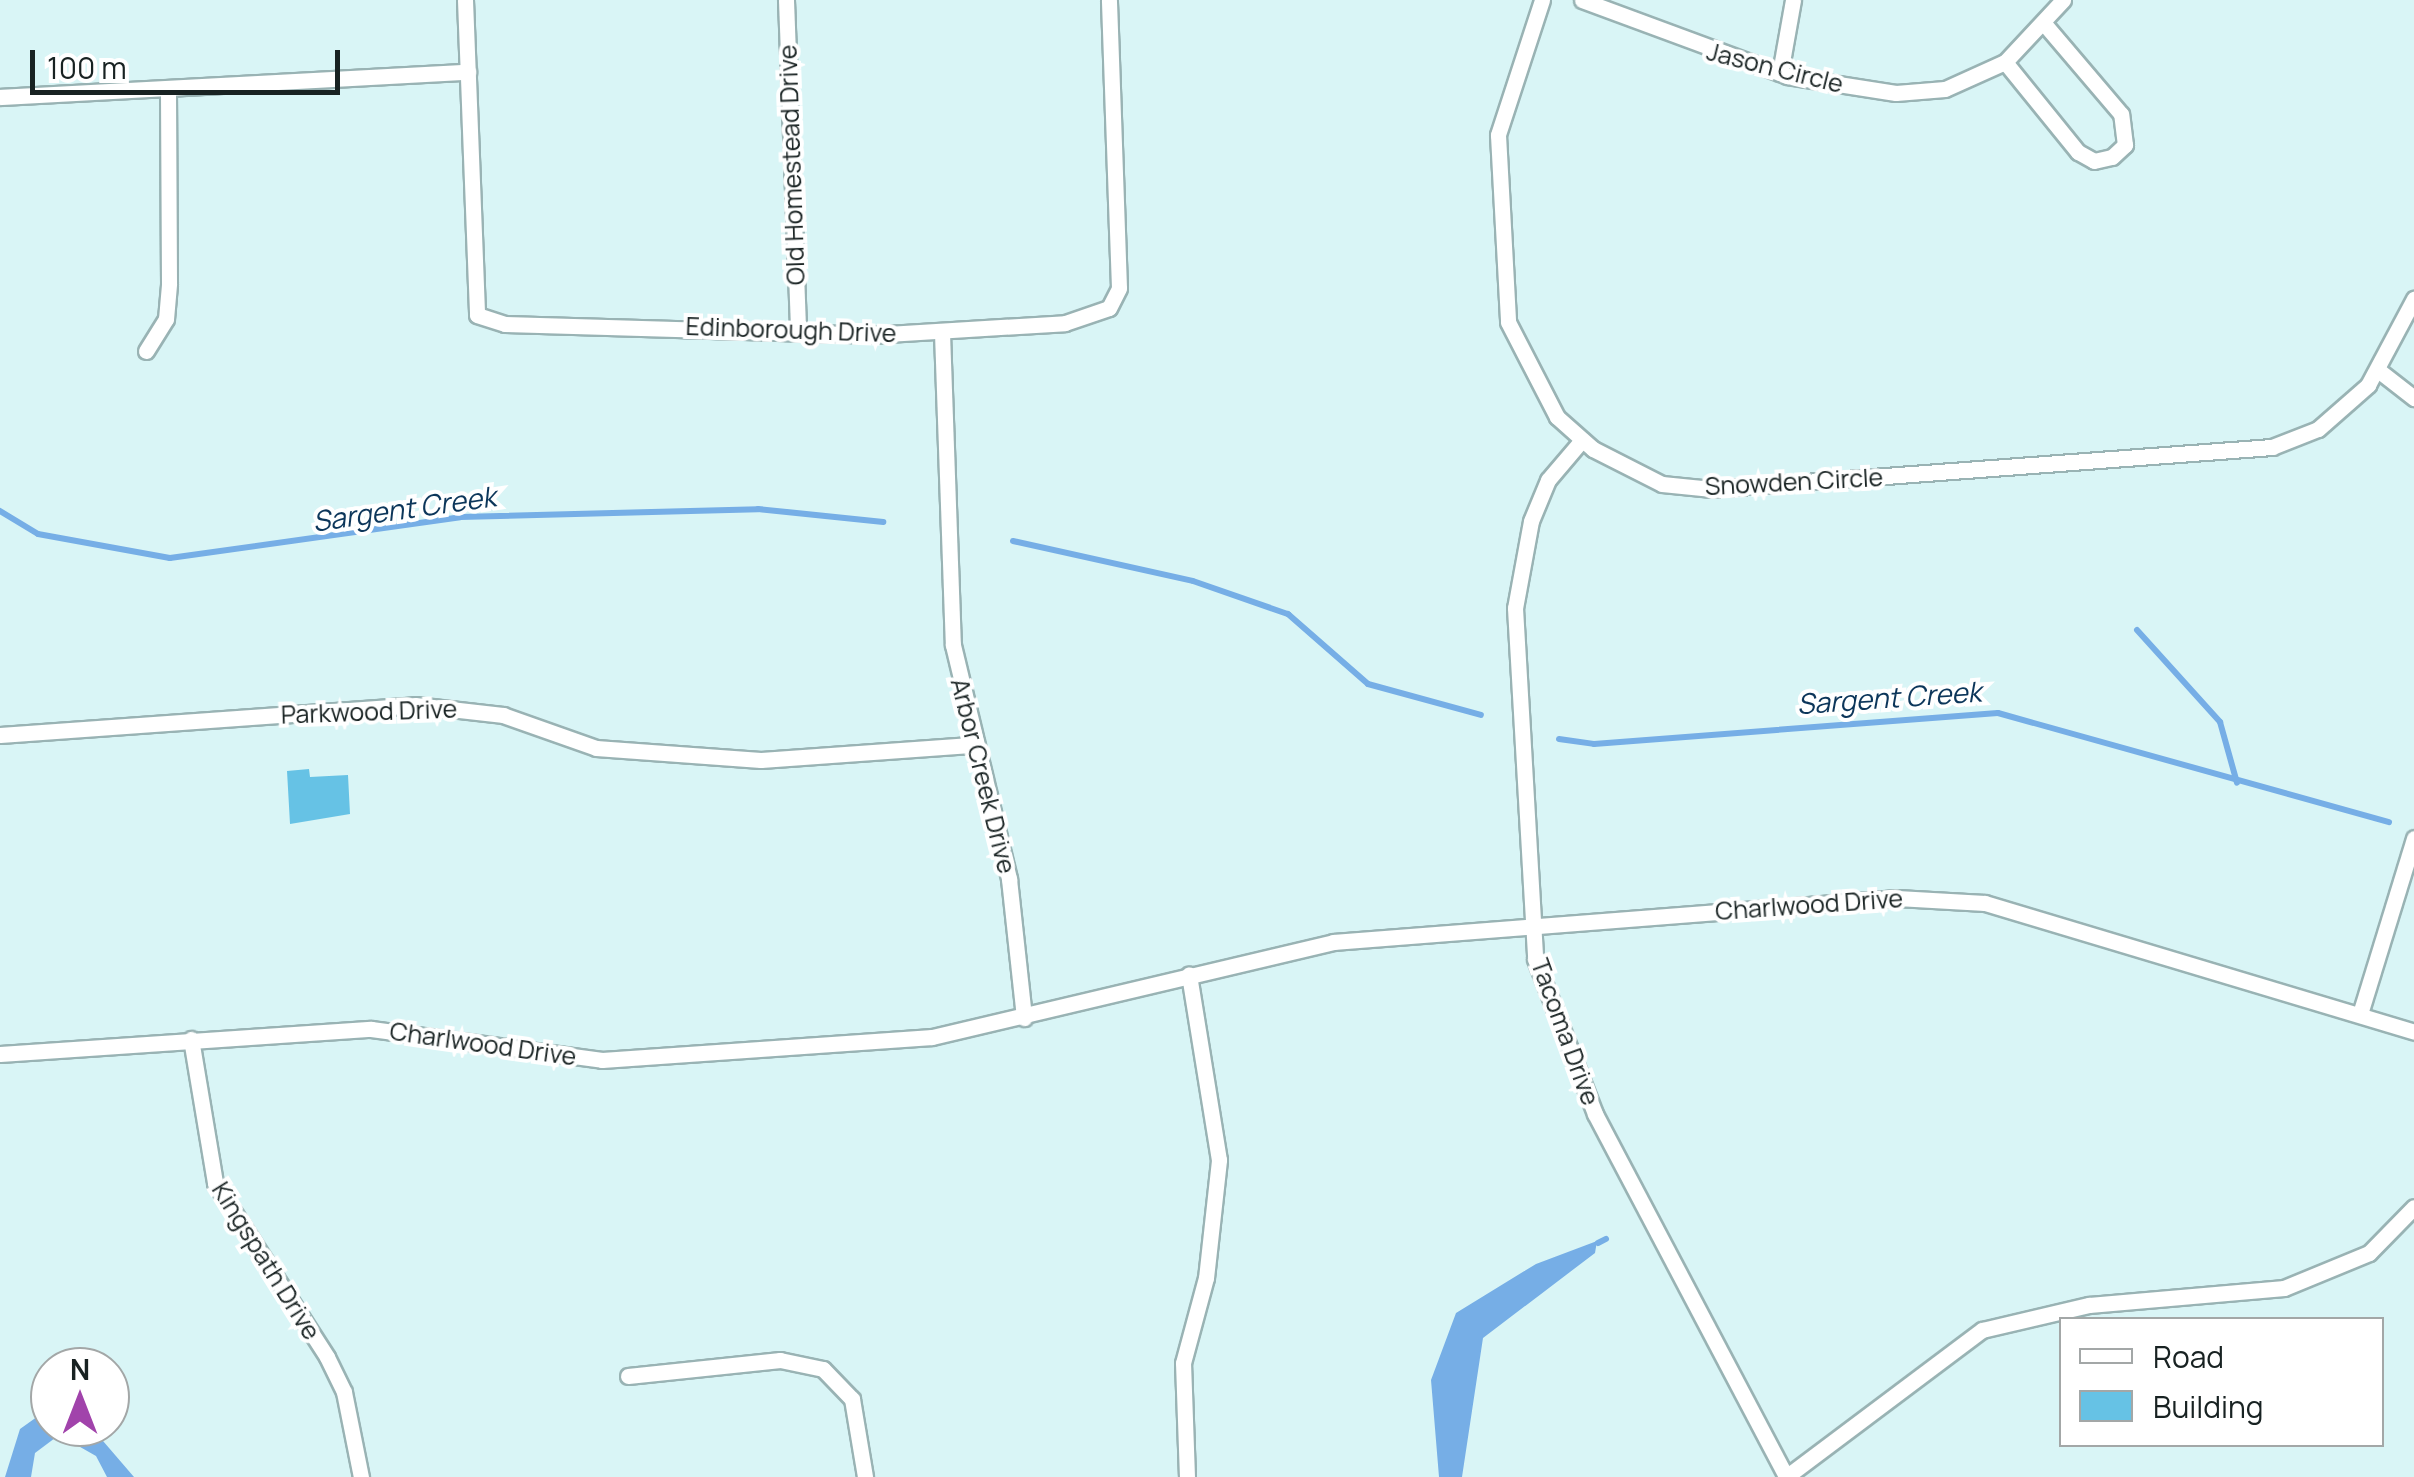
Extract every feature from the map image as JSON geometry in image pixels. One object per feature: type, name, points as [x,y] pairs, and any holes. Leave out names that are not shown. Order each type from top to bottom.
[{"type":"street","name":"Edinborough Drive","points":[[464,0],[477,315],[506,324],[942,333],[1064,323],[1110,308],[1119,288],[1109,0]]},
{"type":"street","name":"Old Homestead Drive","points":[[786,0],[798,329]]},
{"type":"street","name":"Snowden Circle","points":[[1542,0],[1498,135],[1501,259],[1508,322],[1527,368],[1582,440],[1662,484],[1712,489],[2194,459],[2272,447],[2318,429],[2378,370],[2414,298]]},
{"type":"street","name":"Jason Circle","points":[[1582,0],[1662,37],[1780,73],[1896,92],[1944,89],[2005,62],[2046,26],[2064,0]]},
{"type":"street","points":[[1780,73],[1793,0]]},
{"type":"street","points":[[2005,62],[2078,152],[2094,161],[2112,156],[2125,145],[2122,114],[2046,26]]},
{"type":"street","points":[[0,96],[468,72]]},
{"type":"street","points":[[146,351],[166,319],[168,90]]},
{"type":"street","name":"Arbor Creek Drive","points":[[942,333],[953,644],[970,745],[1009,879],[1024,1018]]},
{"type":"street","points":[[2378,370],[2414,398]]},
{"type":"street","name":"Tacoma Drive","points":[[1582,440],[1548,480],[1530,521],[1514,608],[1534,959],[1595,1114],[1786,1477]]},
{"type":"street","name":"Parkwood Drive","points":[[0,735],[415,705],[503,716],[596,748],[761,760],[970,745]]},
{"type":"street","points":[[2360,1014],[2414,838]]},
{"type":"street","name":"Charlwood Drive","points":[[1189,974],[1334,942],[1532,924],[1896,898],[1985,902],[2414,1032]]},
{"type":"street","points":[[1024,1018],[1189,974],[1218,1160],[1206,1278],[1183,1363],[1186,1477]]},
{"type":"street","name":"Charlwood Drive","points":[[0,1054],[371,1029],[602,1060],[932,1037],[1024,1018]]},
{"type":"street","name":"Kingspath Drive","points":[[191,1040],[215,1183],[326,1357],[344,1392],[361,1477]]},
{"type":"street","points":[[1786,1477],[1982,1330],[2089,1304],[2284,1288],[2369,1253],[2414,1207]]},
{"type":"street","points":[[628,1376],[780,1360],[823,1369],[852,1399],[865,1477]]},
{"type":"water","points":[[1597,1241],[1595,1253],[1483,1338],[1462,1477],[1439,1477],[1431,1380],[1456,1313],[1536,1264]]},
{"type":"water","points":[[30,1422],[30,1447],[43,1447],[35,1453],[31,1477],[5,1477],[20,1429]]},
{"type":"water","points":[[80,1447],[108,1447],[134,1477],[107,1477],[96,1456]]},
{"type":"building","points":[[309,769],[310,777],[348,775],[350,814],[290,824],[287,771]]},
{"type":"waterway","name":"Sargent Creek","points":[[0,511],[38,534],[170,558],[460,517],[758,509],[883,522]]},
{"type":"waterway","name":"Sargent Creek","points":[[1013,541],[1193,581],[1288,614],[1368,684],[1481,715]]},
{"type":"waterway","points":[[2137,630],[2220,722],[2237,783]]},
{"type":"waterway","name":"Sargent Creek","points":[[1559,739],[1594,744],[1998,713],[2389,822]]},
{"type":"waterway","points":[[1598,1243],[1606,1239]]}]
